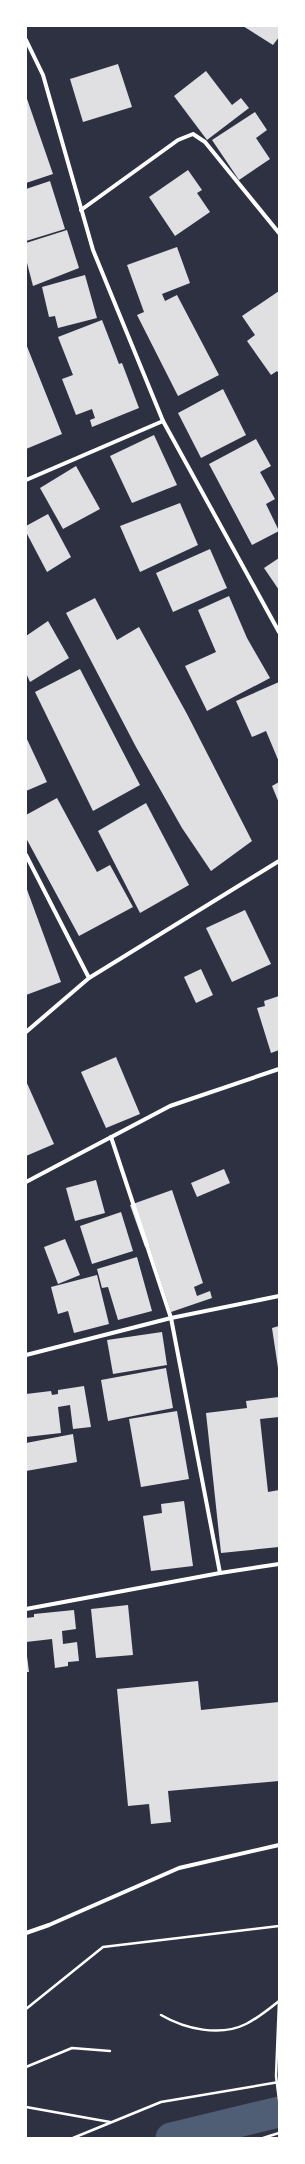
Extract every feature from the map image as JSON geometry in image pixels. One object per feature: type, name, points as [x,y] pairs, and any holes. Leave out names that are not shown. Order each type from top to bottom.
[{"type":"street","points":[[26,40],[43,75],[93,250],[163,421],[279,632]]},
{"type":"street","points":[[81,210],[178,140],[193,134],[205,142],[279,233]]},
{"type":"street","points":[[26,480],[163,421]]},
{"type":"street","points":[[26,855],[89,978]]},
{"type":"street","points":[[26,1032],[89,978],[279,860]]},
{"type":"street","points":[[26,1182],[170,1106],[279,1069]]},
{"type":"street","points":[[111,1137],[171,1318],[220,1573]]},
{"type":"street","points":[[26,1355],[171,1318],[279,1296]]},
{"type":"street","points":[[26,1609],[220,1573],[279,1564]]},
{"type":"street","points":[[26,1933],[49,1925],[180,1868],[279,1845]]},
{"type":"path","points":[[26,2009],[103,1947],[279,1926]]},
{"type":"path","points":[[161,2015],[174,2022],[190,2027],[223,2029],[246,2024],[279,2001]]},
{"type":"path","points":[[279,2001],[279,2100]]},
{"type":"path","points":[[26,2067],[72,2048],[110,2051]]},
{"type":"path","points":[[73,2138],[161,2102],[278,2083]]},
{"type":"path","points":[[26,2107],[111,2122]]},
{"type":"path","points":[[263,2138],[279,2133]]},
{"type":"building","points":[[243,26],[279,26],[279,37],[273,45]]},
{"type":"building","points":[[118,64],[132,107],[83,122],[70,79]]},
{"type":"building","points":[[206,71],[232,105],[241,98],[249,108],[207,140],[174,96]]},
{"type":"building","points":[[26,96],[53,174],[26,183]]},
{"type":"building","points":[[255,112],[267,130],[256,138],[270,159],[239,180],[212,140]]},
{"type":"building","points":[[188,170],[202,190],[197,193],[210,212],[175,236],[149,197]]},
{"type":"building","points":[[50,181],[65,229],[26,241],[26,189]]},
{"type":"building","points":[[67,230],[79,268],[33,286],[26,259],[26,243]]},
{"type":"building","points":[[177,247],[190,283],[162,294],[165,301],[177,295],[219,375],[178,396],[137,315],[144,312],[127,265]]},
{"type":"building","points":[[85,275],[97,318],[58,328],[55,316],[49,317],[42,287]]},
{"type":"building","points":[[279,291],[279,374],[277,371],[271,375],[247,341],[255,335],[242,316]]},
{"type":"building","points":[[102,320],[119,364],[122,363],[139,408],[92,427],[90,420],[95,418],[92,409],[76,415],[62,379],[73,375],[58,337]]},
{"type":"building","points":[[26,344],[62,434],[26,449]]},
{"type":"building","points":[[223,389],[246,435],[201,458],[178,413]]},
{"type":"building","points":[[154,435],[177,485],[132,503],[110,456]]},
{"type":"building","points":[[256,439],[271,466],[260,472],[275,499],[266,504],[279,531],[252,545],[209,464]]},
{"type":"building","points":[[76,466],[100,509],[63,529],[40,488]]},
{"type":"building","points":[[180,503],[198,545],[140,572],[120,526]]},
{"type":"building","points":[[48,514],[71,557],[47,572],[26,532],[26,526]]},
{"type":"building","points":[[210,549],[227,588],[173,612],[156,573]]},
{"type":"building","points":[[279,558],[279,590],[264,568]]},
{"type":"building","points":[[229,596],[247,638],[270,678],[207,711],[185,666],[216,652],[198,610]]},
{"type":"building","points":[[95,598],[117,640],[139,627],[187,714],[252,841],[211,871],[182,828],[136,747],[66,613]]},
{"type":"building","points":[[48,621],[69,658],[30,682],[26,673],[26,636]]},
{"type":"building","points":[[80,669],[140,785],[93,811],[35,692]]},
{"type":"building","points":[[279,682],[279,762],[266,731],[252,737],[236,701]]},
{"type":"building","points":[[26,737],[47,782],[26,791]]},
{"type":"building","points":[[279,782],[279,803],[272,786]]},
{"type":"building","points":[[57,798],[97,872],[110,865],[133,907],[79,936],[26,838],[26,815]]},
{"type":"building","points":[[146,803],[189,885],[140,913],[98,831]]},
{"type":"building","points":[[26,887],[61,982],[26,995]]},
{"type":"building","points":[[245,910],[271,964],[232,982],[206,928]]},
{"type":"building","points":[[201,969],[213,995],[196,1003],[184,977]]},
{"type":"building","points":[[279,996],[279,1050],[271,1053],[257,1008],[265,1006],[264,1001]]},
{"type":"building","points":[[116,1057],[140,1114],[106,1128],[81,1072]]},
{"type":"building","points":[[26,1081],[54,1144],[26,1156]]},
{"type":"building","points":[[224,1169],[230,1183],[197,1197],[191,1183]]},
{"type":"building","points":[[96,1180],[105,1213],[75,1221],[66,1188]]},
{"type":"building","points":[[172,1190],[203,1283],[194,1287],[197,1296],[210,1291],[212,1298],[171,1312],[149,1246],[145,1247],[130,1205]]},
{"type":"building","points":[[121,1212],[133,1251],[92,1264],[80,1226]]},
{"type":"building","points":[[65,1239],[80,1275],[58,1284],[44,1247]]},
{"type":"building","points":[[137,1257],[152,1311],[118,1320],[108,1287],[102,1288],[97,1269]]},
{"type":"building","points":[[97,1275],[109,1324],[74,1333],[68,1311],[58,1314],[51,1287]]},
{"type":"building","points":[[279,1326],[279,1368],[278,1368],[272,1328]]},
{"type":"building","points":[[162,1332],[167,1365],[113,1374],[107,1340]]},
{"type":"building","points":[[166,1368],[173,1408],[108,1421],[101,1380]]},
{"type":"building","points":[[84,1386],[91,1427],[73,1429],[70,1405],[58,1407],[61,1433],[26,1437],[26,1394],[51,1391],[52,1395],[58,1394],[58,1390]]},
{"type":"building","points":[[279,1397],[279,1417],[260,1419],[268,1492],[279,1490],[279,1547],[221,1553],[206,1413],[247,1408],[246,1401]]},
{"type":"building","points":[[177,1411],[189,1479],[141,1487],[129,1419]]},
{"type":"building","points":[[73,1434],[77,1462],[26,1471],[26,1443]]},
{"type":"building","points":[[184,1501],[193,1566],[151,1571],[143,1516],[162,1513],[161,1504]]},
{"type":"building","points":[[128,1605],[133,1655],[96,1658],[91,1609]]},
{"type":"building","points":[[74,1610],[76,1629],[62,1631],[63,1644],[77,1642],[79,1661],[68,1662],[68,1666],[55,1668],[52,1639],[26,1642],[26,1618],[34,1617],[34,1614]]},
{"type":"building","points":[[26,1648],[29,1672],[26,1672]]},
{"type":"building","points":[[198,1681],[201,1710],[279,1702],[279,1781],[168,1791],[171,1822],[151,1824],[149,1804],[128,1806],[117,1689]]},
{"type":"waterway","points":[[171,2138],[279,2112]]}]
